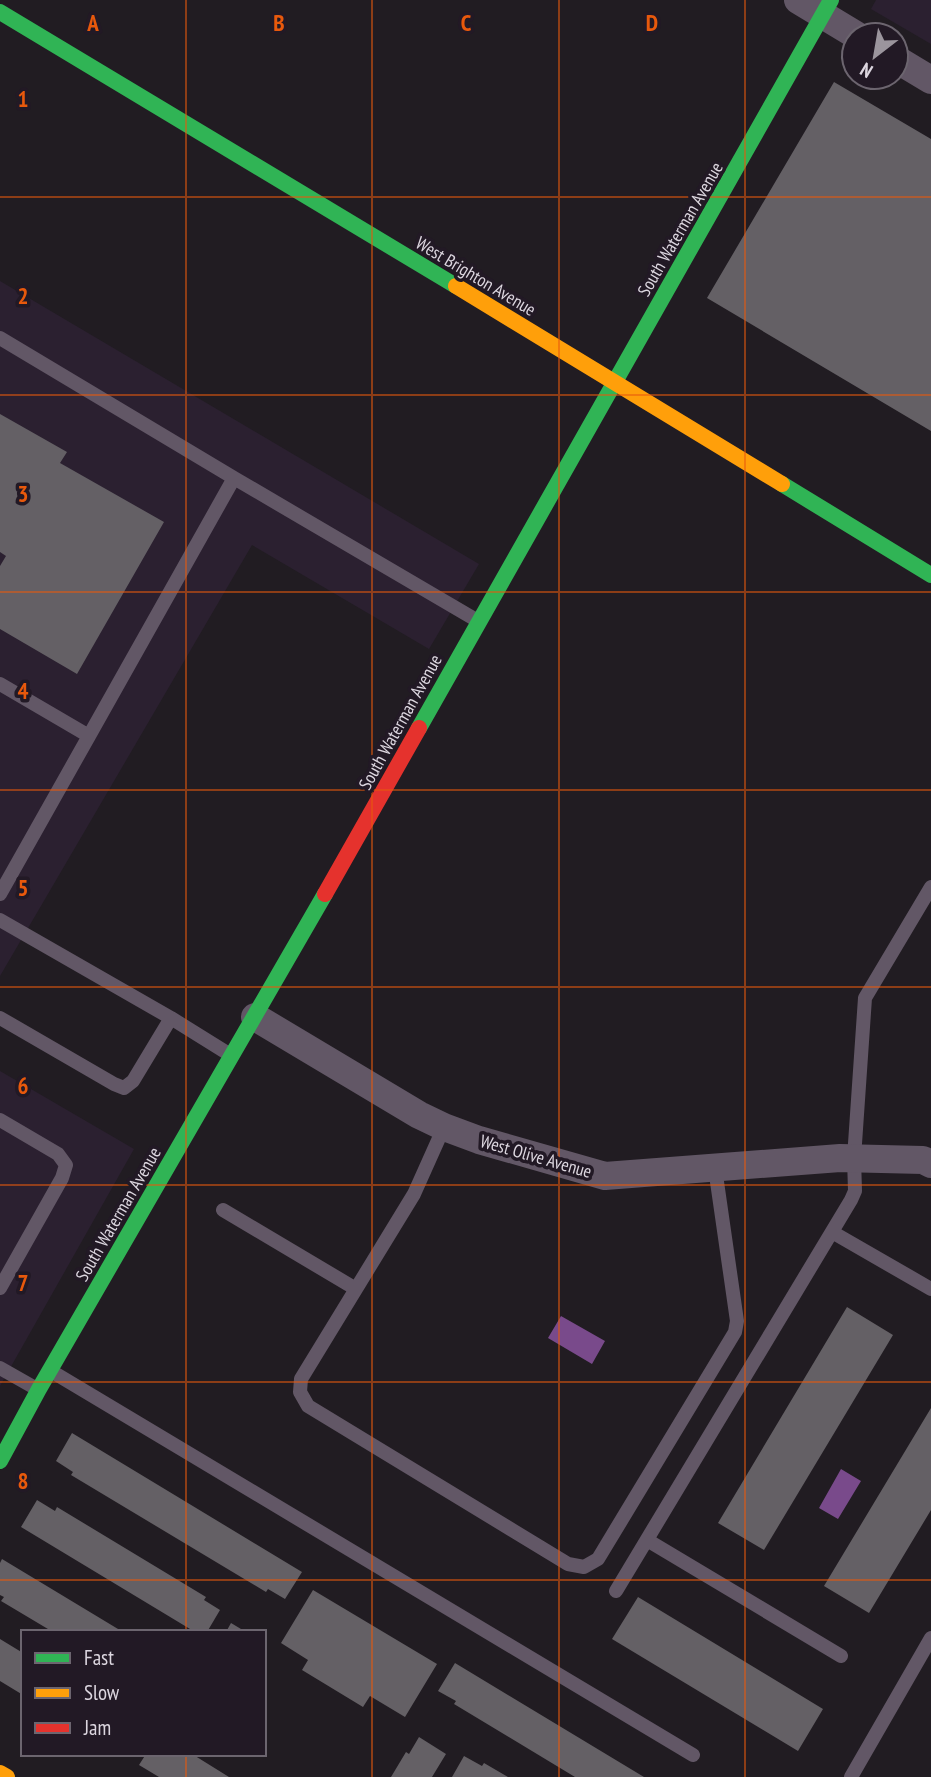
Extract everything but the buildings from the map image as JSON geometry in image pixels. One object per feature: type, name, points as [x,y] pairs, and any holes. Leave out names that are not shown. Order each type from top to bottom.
[{"type":"street","points":[[798,0],[827,8],[841,21]]},
{"type":"street","name":"South Waterman Avenue","points":[[0,1461],[233,1056],[827,8]]},
{"type":"street","name":"West Brighton Avenue","points":[[0,12],[931,575]]},
{"type":"street","points":[[910,67],[931,80]]},
{"type":"street","name":"West Olive Avenue","points":[[255,1017],[419,1115],[444,1127],[479,1140],[605,1176],[840,1158],[923,1160],[931,1164]]},
{"type":"street","points":[[0,1773],[7,1777]]},
{"type":"lane","points":[[0,338],[479,621]]},
{"type":"lane","points":[[0,894],[234,478]]},
{"type":"lane","points":[[0,684],[89,736]]},
{"type":"lane","points":[[616,1591],[851,1200],[855,1191],[854,1158],[865,998],[931,887]]},
{"type":"lane","points":[[0,920],[233,1056]]},
{"type":"lane","points":[[0,1018],[124,1088],[134,1082],[171,1018]]},
{"type":"lane","points":[[0,1120],[58,1154],[66,1165],[62,1178],[0,1288]]},
{"type":"lane","points":[[444,1127],[414,1194],[301,1379],[300,1392],[308,1406],[568,1564],[584,1567],[598,1559],[735,1332],[737,1321],[715,1168]]},
{"type":"lane","points":[[223,1210],[356,1289]]},
{"type":"lane","points":[[832,1233],[931,1289]]},
{"type":"lane","points":[[0,1368],[39,1389]]},
{"type":"lane","points":[[50,1370],[693,1755]]},
{"type":"lane","points":[[647,1540],[841,1656]]},
{"type":"lane","points":[[851,1777],[931,1638]]},
{"type":"shaded area","points":[[876,0],[931,0],[931,44],[910,32],[910,21],[892,21],[871,9]]},
{"type":"shaded area","points":[[0,281],[479,564],[429,649],[252,545],[0,976]]},
{"type":"shaded area","points":[[0,1071],[134,1149],[0,1386]]},
{"type":"shaded area","points":[[561,1316],[605,1341],[592,1364],[548,1338]]},
{"type":"shaded area","points":[[841,1469],[861,1481],[838,1519],[819,1508]]},
{"type":"traffic: fast","points":[[419,728],[831,0]]},
{"type":"traffic: fast","points":[[0,12],[456,286]]},
{"type":"traffic: fast","points":[[782,484],[931,575]]},
{"type":"traffic: fast","points":[[0,1461],[325,894]]},
{"type":"traffic: slow","points":[[456,286],[782,484]]},
{"type":"traffic: slow","points":[[0,1773],[7,1777]]},
{"type":"traffic: jam","points":[[325,894],[419,728]]}]
